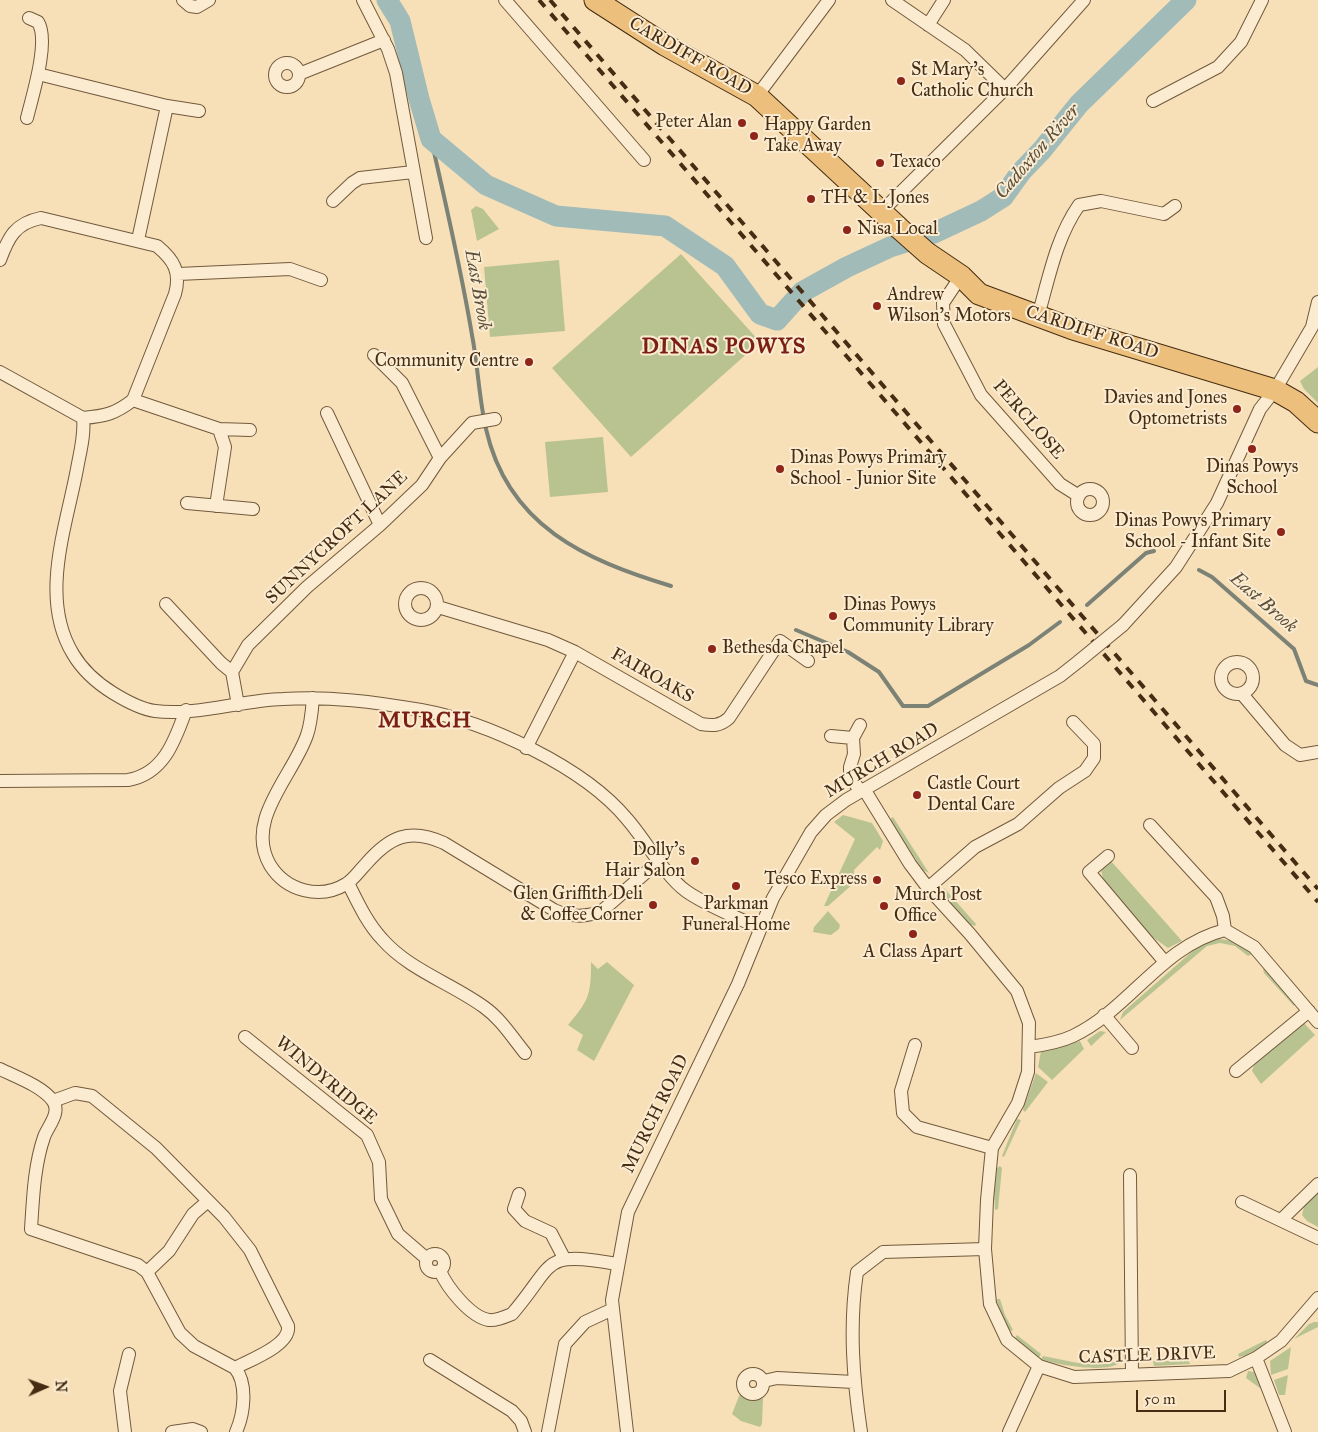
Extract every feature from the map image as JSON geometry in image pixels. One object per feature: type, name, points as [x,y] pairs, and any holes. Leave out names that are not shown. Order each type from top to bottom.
[{"type":"main road","name":"CARDIFF ROAD","points":[[595,0],[665,45],[757,96],[900,229],[927,253],[961,276],[979,294],[1073,329],[1275,390],[1296,402],[1318,422]]},
{"type":"street","points":[[183,0],[190,6],[197,7],[209,0]]},
{"type":"street","points":[[363,0],[384,40],[396,73],[426,238]]},
{"type":"street","points":[[505,0],[644,160]]},
{"type":"street","points":[[757,96],[829,0]]},
{"type":"street","points":[[892,0],[965,50],[1005,89]]},
{"type":"street","points":[[928,24],[944,0]]},
{"type":"street","points":[[881,212],[1005,89],[1084,0]]},
{"type":"street","points":[[1153,101],[1218,67],[1241,42],[1262,0]]},
{"type":"street","points":[[27,118],[38,74],[43,32],[38,22],[29,18]]},
{"type":"street","points":[[299,74],[384,40]]},
{"type":"street","points":[[38,74],[167,106],[199,111]]},
{"type":"street","points":[[138,240],[167,106]]},
{"type":"street","points":[[333,201],[360,178],[413,172]]},
{"type":"street","points":[[1038,316],[1056,251],[1066,224],[1079,205],[1101,201],[1164,214],[1175,206]]},
{"type":"street","points":[[0,260],[8,238],[14,231],[30,220],[41,218],[157,246],[168,255],[178,274],[175,294],[132,400],[120,411],[83,418],[0,372]]},
{"type":"street","points":[[178,274],[290,269],[321,280]]},
{"type":"street","name":"PERCLOSE","points":[[961,276],[943,303],[944,324],[981,395],[1060,484],[1079,496]]},
{"type":"street","name":"MURCH ROAD","points":[[627,1432],[613,1309],[613,1292],[628,1212],[738,984],[759,928],[792,862],[811,832],[826,815],[862,790],[1060,676],[1123,625],[1182,559],[1216,503],[1260,409],[1275,390],[1315,326],[1318,302]]},
{"type":"street","points":[[374,355],[402,383],[440,458]]},
{"type":"street","points":[[132,400],[219,429],[250,430]]},
{"type":"street","points":[[328,413],[380,525]]},
{"type":"street","points":[[83,418],[83,438],[56,582],[56,605],[65,636],[82,667],[104,688],[137,706],[155,711],[186,710],[280,699],[343,698],[424,711],[479,727],[568,769],[604,796],[628,820],[684,890],[759,928]]},
{"type":"street","name":"SUNNYCROFT LANE","points":[[232,672],[248,645],[307,587],[380,525],[422,485],[440,458],[472,423],[495,419]]},
{"type":"street","points":[[216,506],[225,447],[219,429]]},
{"type":"street","points":[[187,503],[252,509]]},
{"type":"street","points":[[166,604],[221,663],[232,672],[238,704]]},
{"type":"street","name":"FAIROAKS","points":[[438,607],[548,640],[575,652],[701,724],[715,726],[722,724],[736,709],[780,641],[808,661]]},
{"type":"street","points":[[526,748],[575,652]]},
{"type":"street","points":[[1242,694],[1285,745],[1300,755],[1318,752]]},
{"type":"street","points":[[313,698],[307,735],[269,808],[262,838],[264,850],[276,873],[303,891],[330,891],[348,883],[384,844],[406,836],[430,837],[554,910],[564,915],[576,916],[595,914],[603,910],[659,860]]},
{"type":"street","points":[[0,781],[128,780],[144,777],[154,770],[166,755],[186,710]]},
{"type":"street","points":[[928,888],[975,846],[1018,824],[1059,788],[1085,771],[1094,758],[1094,744],[1073,722]]},
{"type":"street","points":[[830,736],[853,738],[860,725]]},
{"type":"street","name":"CASTLE DRIVE","points":[[853,738],[854,754],[850,767],[850,776],[862,790],[910,864],[928,888],[970,934],[1017,991],[1029,1023],[1028,1072],[1018,1103],[992,1148],[985,1249],[990,1304],[1007,1340],[1039,1366],[1074,1377],[1229,1371],[1256,1358],[1281,1341],[1313,1312],[1318,1298]]},
{"type":"street","points":[[1150,825],[1216,897],[1223,916],[1225,930]]},
{"type":"street","points":[[1108,856],[1089,872],[1164,962]]},
{"type":"street","points":[[348,883],[364,916],[382,939],[411,964],[486,1008],[504,1025],[525,1053]]},
{"type":"street","points":[[1029,1047],[1045,1045],[1073,1036],[1104,1015],[1141,985],[1164,962],[1204,935],[1225,930],[1254,947],[1318,1022]]},
{"type":"street","points":[[1236,1071],[1308,1011]]},
{"type":"street","points":[[1104,1015],[1132,1048]]},
{"type":"street","name":"WINDYRIDGE","points":[[245,1036],[367,1135],[380,1162],[381,1199],[398,1234],[427,1259],[426,1266],[430,1271],[440,1271],[446,1284],[464,1305],[481,1317],[490,1320],[512,1314],[546,1268],[564,1258]]},
{"type":"street","points":[[915,1045],[900,1091],[903,1113],[917,1127],[992,1148]]},
{"type":"street","points":[[0,1069],[29,1084],[53,1101],[55,1113],[44,1136],[37,1164],[31,1229],[124,1259],[147,1272],[180,1333],[194,1346],[235,1368],[239,1374],[243,1400],[241,1421],[236,1432]]},
{"type":"street","points":[[53,1101],[75,1092],[92,1096],[156,1148],[208,1201],[250,1250],[289,1329],[286,1339],[235,1368]]},
{"type":"street","points":[[1130,1175],[1132,1374]]},
{"type":"street","points":[[1281,1220],[1318,1184]]},
{"type":"street","points":[[519,1194],[514,1209],[525,1221],[551,1233],[564,1258],[617,1264]]},
{"type":"street","points":[[147,1272],[169,1251],[193,1214],[208,1201]]},
{"type":"street","points":[[1242,1202],[1318,1238]]},
{"type":"street","points":[[860,1432],[854,1382],[853,1304],[858,1272],[883,1252],[985,1249]]},
{"type":"street","points":[[548,1432],[565,1344],[585,1322],[613,1309]]},
{"type":"street","points":[[125,1432],[120,1391],[129,1354]]},
{"type":"street","points":[[1256,1358],[1285,1432]]},
{"type":"street","points":[[430,1360],[512,1411],[521,1421],[525,1432]]},
{"type":"street","points":[[1010,1432],[1039,1366]]},
{"type":"street","points":[[764,1381],[776,1378],[854,1382]]},
{"type":"street","points":[[172,1432],[193,1429],[201,1432]]},
{"type":"green space","points":[[476,206],[483,209],[499,229],[477,241],[471,210]]},
{"type":"green space","points":[[681,254],[760,342],[631,457],[552,368]]},
{"type":"green space","points":[[559,260],[565,331],[490,337],[484,267]]},
{"type":"green space","points":[[1318,367],[1318,403],[1304,389],[1300,381]]},
{"type":"green space","points":[[603,437],[608,492],[550,497],[545,442]]},
{"type":"green space","points":[[843,815],[872,823],[883,841],[880,850],[877,847],[854,870],[854,883],[828,906],[824,906],[855,839],[834,822]]},
{"type":"green space","points":[[893,817],[929,873],[923,870],[889,820]]},
{"type":"green space","points":[[1111,861],[1182,941],[1168,948],[1151,936],[1103,879],[1101,869]]},
{"type":"green space","points":[[944,888],[976,924],[975,926],[965,921],[956,912],[943,892]]},
{"type":"green space","points":[[828,911],[840,925],[839,929],[831,935],[813,932],[814,927]]},
{"type":"green space","points":[[1218,939],[1237,943],[1246,947],[1252,954],[1248,956],[1235,946],[1220,943],[1207,946],[1120,1020],[1123,1012],[1195,949],[1204,943]]},
{"type":"green space","points":[[591,962],[598,969],[607,962],[634,985],[594,1061],[577,1050],[583,1035],[568,1025],[585,1003],[589,990]]},
{"type":"green space","points":[[1267,968],[1295,1002],[1294,1006],[1264,973],[1263,969]]},
{"type":"green space","points":[[1304,1023],[1315,1035],[1261,1084],[1252,1071],[1254,1065]]},
{"type":"green space","points":[[1100,1031],[1106,1032],[1091,1046],[1087,1040]]},
{"type":"green space","points":[[1080,1041],[1084,1049],[1052,1080],[1038,1067],[1041,1051]]},
{"type":"green space","points":[[1036,1073],[1048,1082],[1025,1112],[1023,1110]]},
{"type":"green space","points":[[1017,1119],[1021,1120],[1004,1157],[1002,1156]]},
{"type":"green space","points":[[1000,1166],[1002,1168],[998,1209],[995,1210],[994,1192],[997,1168]]},
{"type":"green space","points":[[1318,1191],[1318,1227],[1307,1221],[1302,1215],[1304,1207]]},
{"type":"green space","points":[[996,1299],[1000,1299],[1012,1331],[1007,1328]]},
{"type":"green space","points":[[1318,1322],[1318,1327],[1294,1339],[1309,1324]]},
{"type":"green space","points":[[1017,1335],[1041,1354],[1039,1358],[1015,1338]]},
{"type":"green space","points":[[1266,1340],[1268,1344],[1248,1355],[1239,1357],[1238,1354]]},
{"type":"green space","points":[[1291,1347],[1288,1369],[1271,1375],[1270,1361]]},
{"type":"green space","points":[[1043,1356],[1078,1363],[1120,1362],[1114,1366],[1094,1368],[1070,1366],[1048,1361],[1041,1359]]},
{"type":"green space","points":[[1153,1361],[1189,1361],[1190,1364],[1154,1366]]},
{"type":"green space","points":[[1255,1369],[1264,1391],[1246,1378],[1248,1371],[1253,1372]]},
{"type":"green space","points":[[1288,1375],[1285,1395],[1279,1395],[1274,1380]]},
{"type":"green space","points":[[741,1391],[744,1397],[752,1401],[763,1398],[762,1424],[760,1427],[741,1421],[732,1414]]},
{"type":"waterway","name":"Cadoxton River","points":[[387,0],[400,21],[431,139],[486,185],[556,216],[665,226],[725,266],[760,314],[777,320],[802,292],[847,267],[890,247],[934,233],[981,211],[1003,197],[1021,172],[1042,150],[1079,104],[1186,0]]},
{"type":"waterway","name":"East Brook","points":[[431,139],[463,286],[486,429],[497,463],[512,491],[532,514],[554,534],[580,550],[639,576],[671,586]]},
{"type":"waterway","name":"East Brook","points":[[1087,605],[1146,553],[1154,551]]},
{"type":"waterway","name":"East Brook","points":[[1199,570],[1212,577],[1294,649],[1306,681],[1318,685]]},
{"type":"waterway","name":"East Brook","points":[[796,630],[848,652],[879,672],[903,706],[928,706],[1029,645],[1060,622]]},
{"type":"railway","points":[[539,0],[1318,902]]},
{"type":"railway","points":[[550,0],[1318,889]]},
{"type":"place","name":"St Mary's Catholic Church","points":[[901,81]]},
{"type":"place","name":"Peter Alan","points":[[742,123]]},
{"type":"place","name":"Happy Garden Take Away","points":[[754,136]]},
{"type":"place","name":"Texaco","points":[[880,163]]},
{"type":"place","name":"TH & L Jones","points":[[811,199]]},
{"type":"place","name":"Nisa Local","points":[[847,230]]},
{"type":"place","name":"Andrew Wilson's Motors","points":[[877,306]]},
{"type":"place","name":"Community Centre","points":[[529,362]]},
{"type":"place","name":"Davies and Jones Optometrists","points":[[1237,409]]},
{"type":"place","name":"Dinas Powys School","points":[[1252,449]]},
{"type":"place","name":"Dinas Powys Primary School - Junior Site","points":[[780,469]]},
{"type":"place","name":"Dinas Powys Primary School - Infant Site","points":[[1281,532]]},
{"type":"place","name":"Dinas Powys Community Library","points":[[833,616]]},
{"type":"place","name":"Bethesda Chapel","points":[[712,649]]},
{"type":"place","name":"Castle Court Dental Care","points":[[917,795]]},
{"type":"place","name":"Dolly's Hair Salon","points":[[695,861]]},
{"type":"place","name":"Tesco Express","points":[[877,880]]},
{"type":"place","name":"Parkman Funeral Home","points":[[736,886]]},
{"type":"place","name":"Glen Griffith Deli & Coffee Corner","points":[[653,905]]},
{"type":"place","name":"Murch Post Office","points":[[884,906]]},
{"type":"place","name":"A Class Apart","points":[[913,934]]},
{"type":"district","name":"DINAS POWYS","points":[[724,348]]},
{"type":"district","name":"MURCH","points":[[425,722]]}]
